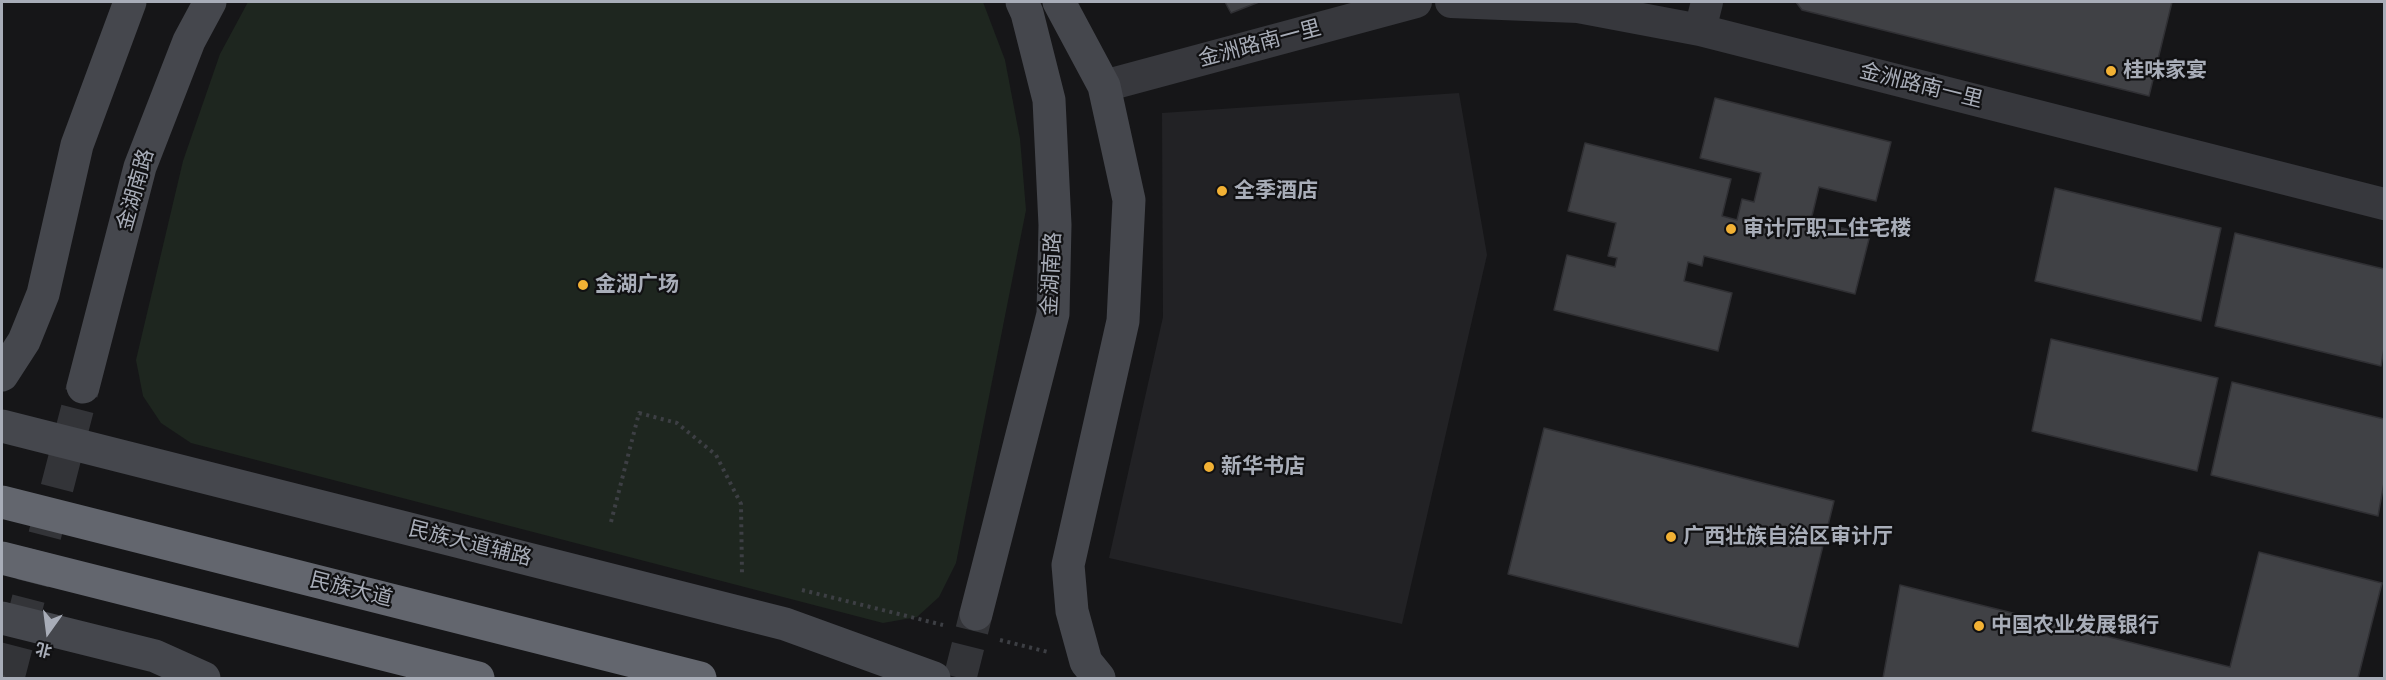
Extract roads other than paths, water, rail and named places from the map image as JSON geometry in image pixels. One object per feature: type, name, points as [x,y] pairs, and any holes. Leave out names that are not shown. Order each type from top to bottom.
[{"type":"highway","name":"民族大道","points":[[2,502],[700,678]]},
{"type":"highway","points":[[2,558],[478,678]]},
{"type":"main road","points":[[2,375],[24,341],[43,294],[77,145],[130,2]]},
{"type":"main road","name":"金湖南路","points":[[83,387],[140,167],[189,41],[210,2]]},
{"type":"main road","name":"金湖南路","points":[[976,614],[1053,315],[1055,225],[1049,100],[1027,13],[1022,2]]},
{"type":"main road","points":[[1059,2],[1104,86],[1129,200],[1123,321],[1068,565],[1072,610],[1086,662],[1099,678]]},
{"type":"main road","name":"民族大道辅路","points":[[2,426],[785,624],[934,678]]},
{"type":"main road","points":[[2,618],[155,656],[204,678]]},
{"type":"street","name":"金洲路南一里","points":[[1104,86],[1416,2]]},
{"type":"street","name":"金洲路南一里","points":[[1451,2],[1578,7],[1704,16],[2385,204]]},
{"type":"tunnel","points":[[8,678],[83,387]]},
{"type":"tunnel","points":[[960,678],[976,614]]},
{"type":"place","name":"桂味家宴","points":[[2111,71]]},
{"type":"place","name":"全季酒店","points":[[1222,191]]},
{"type":"place","name":"审计厅职工住宅楼","points":[[1731,229]]},
{"type":"place","name":"金湖广场","points":[[583,285]]},
{"type":"place","name":"新华书店","points":[[1209,467]]},
{"type":"place","name":"广西壮族自治区审计厅","points":[[1671,537]]},
{"type":"place","name":"中国农业发展银行","points":[[1979,626]]}]
